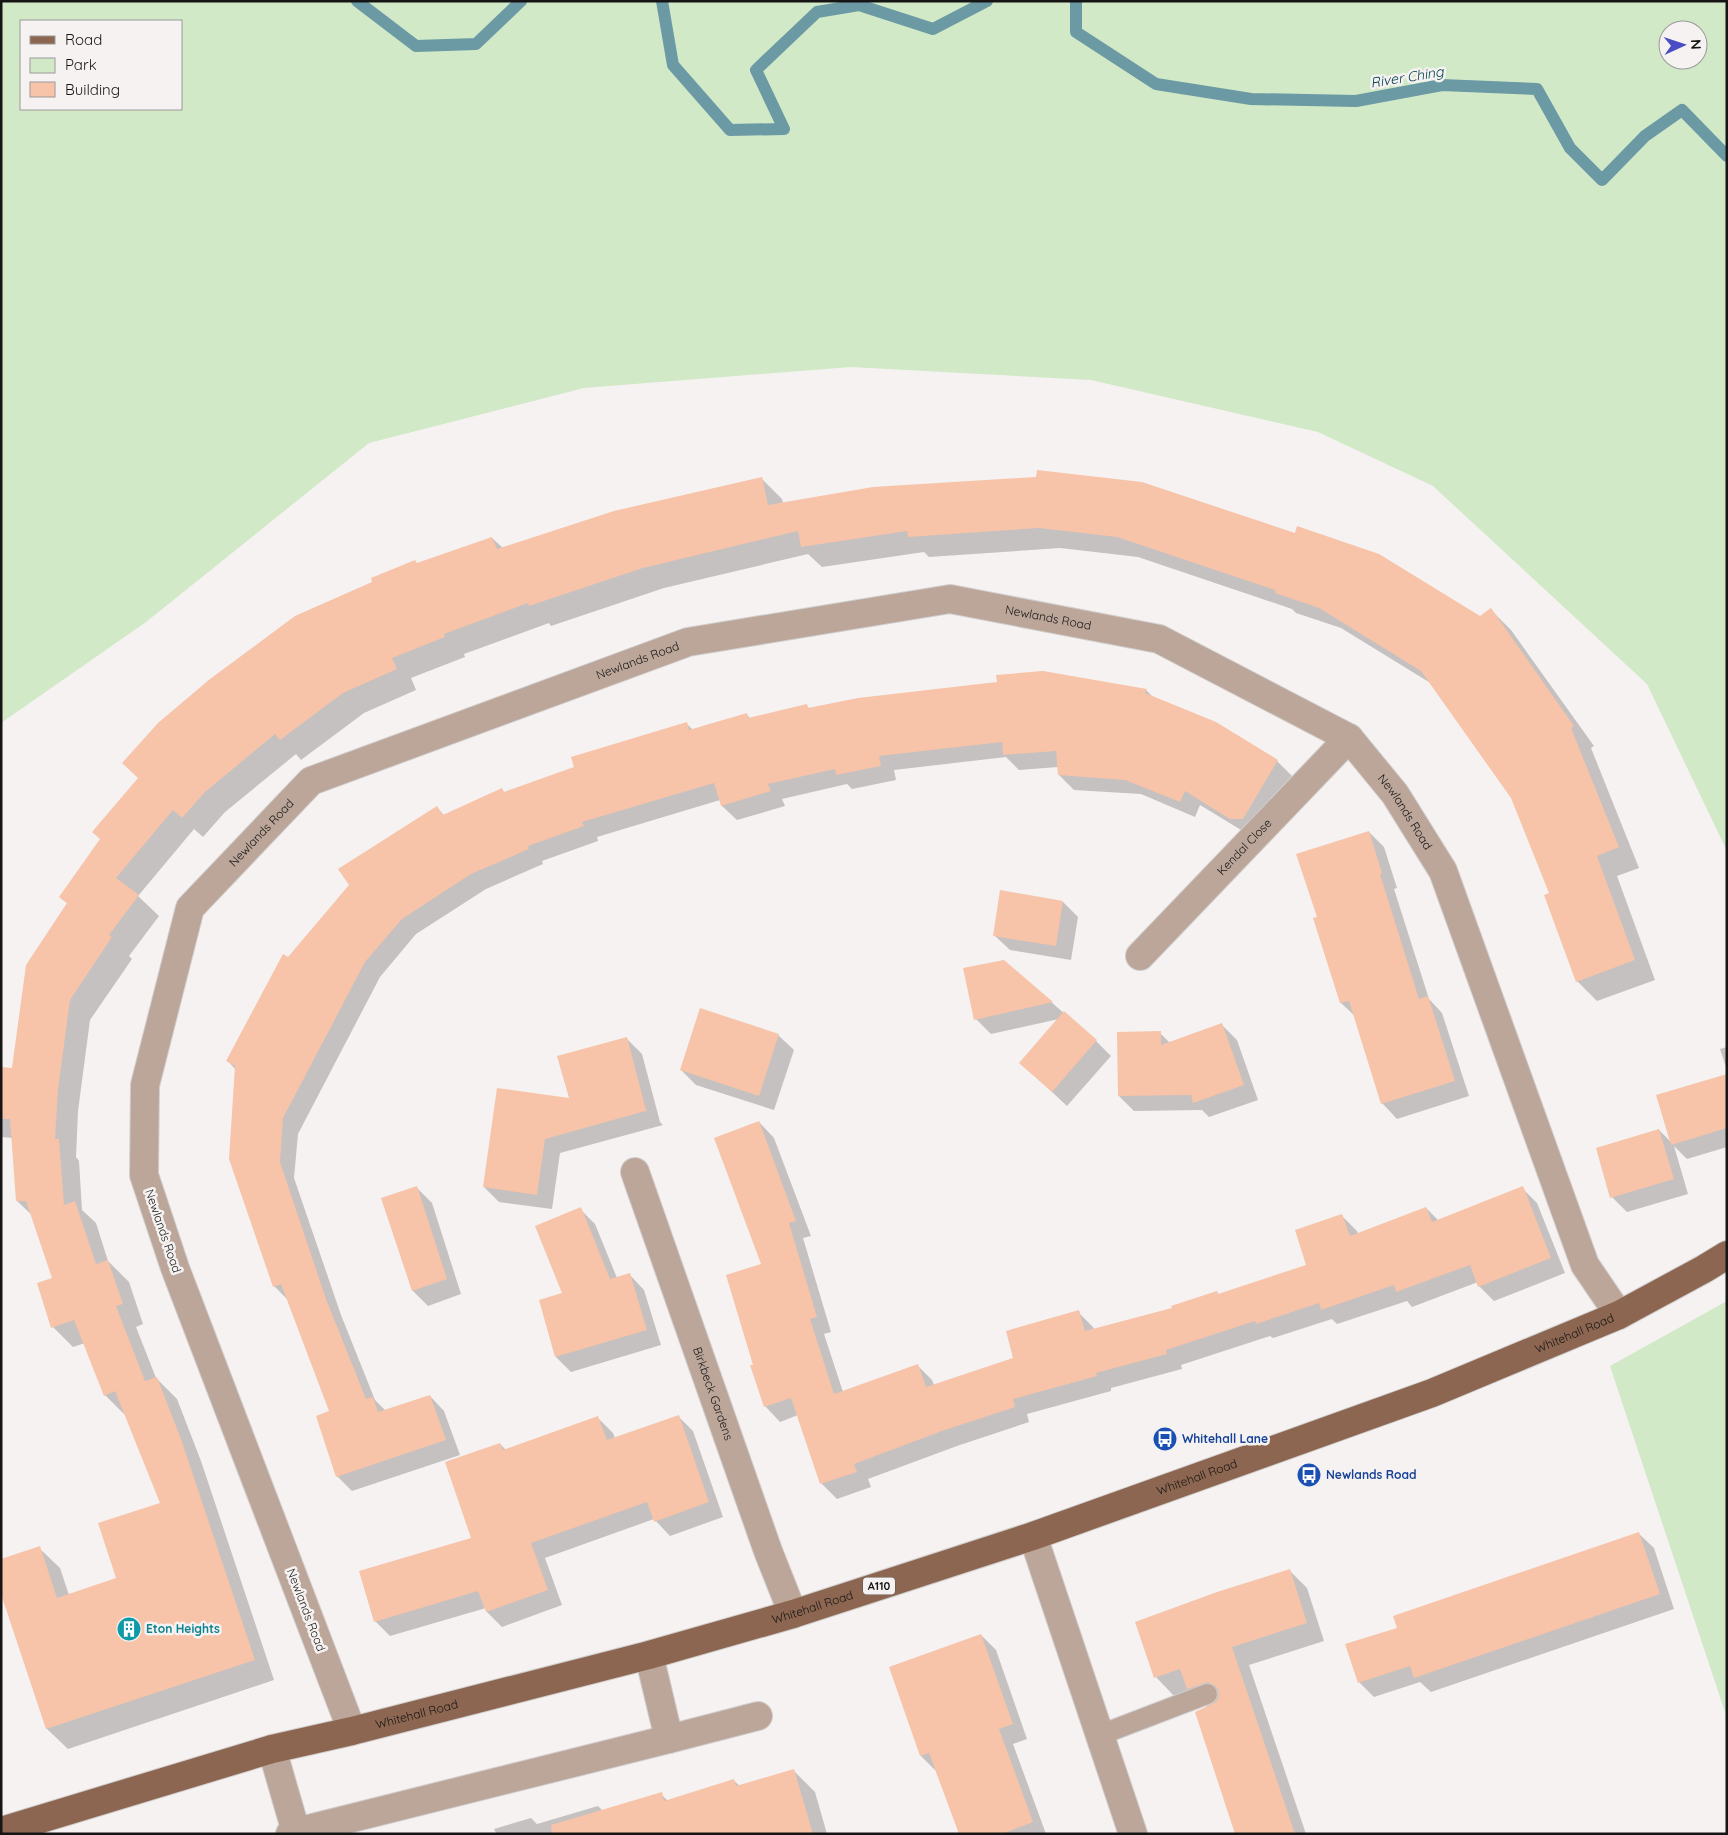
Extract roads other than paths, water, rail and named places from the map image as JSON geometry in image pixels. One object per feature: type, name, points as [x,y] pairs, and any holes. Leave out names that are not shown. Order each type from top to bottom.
[{"type":"main road","name":"Whitehall Road","points":[[1,1831],[272,1749],[352,1731],[649,1655],[792,1614],[1033,1536],[1432,1393],[1619,1315],[1727,1255]]},
{"type":"street","name":"Newlands Road","points":[[352,1731],[175,1268],[144,1175],[145,1085],[190,908],[311,781],[688,642],[950,598],[1158,639],[1349,738],[1395,794],[1443,871],[1585,1265],[1619,1315]]},
{"type":"street","name":"Kendal Close","points":[[1140,956],[1349,738]]},
{"type":"street","name":"Birkbeck Gardens","points":[[635,1172],[768,1551],[792,1614]]},
{"type":"street","points":[[1033,1536],[1133,1834]]},
{"type":"street","points":[[649,1655],[669,1739]]},
{"type":"street","points":[[272,1749],[293,1833],[758,1716]]},
{"type":"lane","points":[[1100,1735],[1207,1694]]},
{"type":"waterway","name":"River Ching","points":[[357,1],[416,46],[476,44],[521,1]]},
{"type":"waterway","name":"River Ching","points":[[662,1],[673,65],[730,130],[784,129],[756,70],[817,12],[859,5],[933,29],[987,1]]},
{"type":"waterway","name":"River Ching","points":[[1076,1],[1076,32],[1156,84],[1251,99],[1356,101],[1442,85],[1537,89],[1570,148],[1602,180],[1645,136],[1682,110],[1727,156]]},
{"type":"place","name":"Whitehall Lane","points":[[1165,1439]]},
{"type":"place","name":"Newlands Road","points":[[1309,1475]]},
{"type":"place","name":"Eton Heights","points":[[129,1629]]}]
